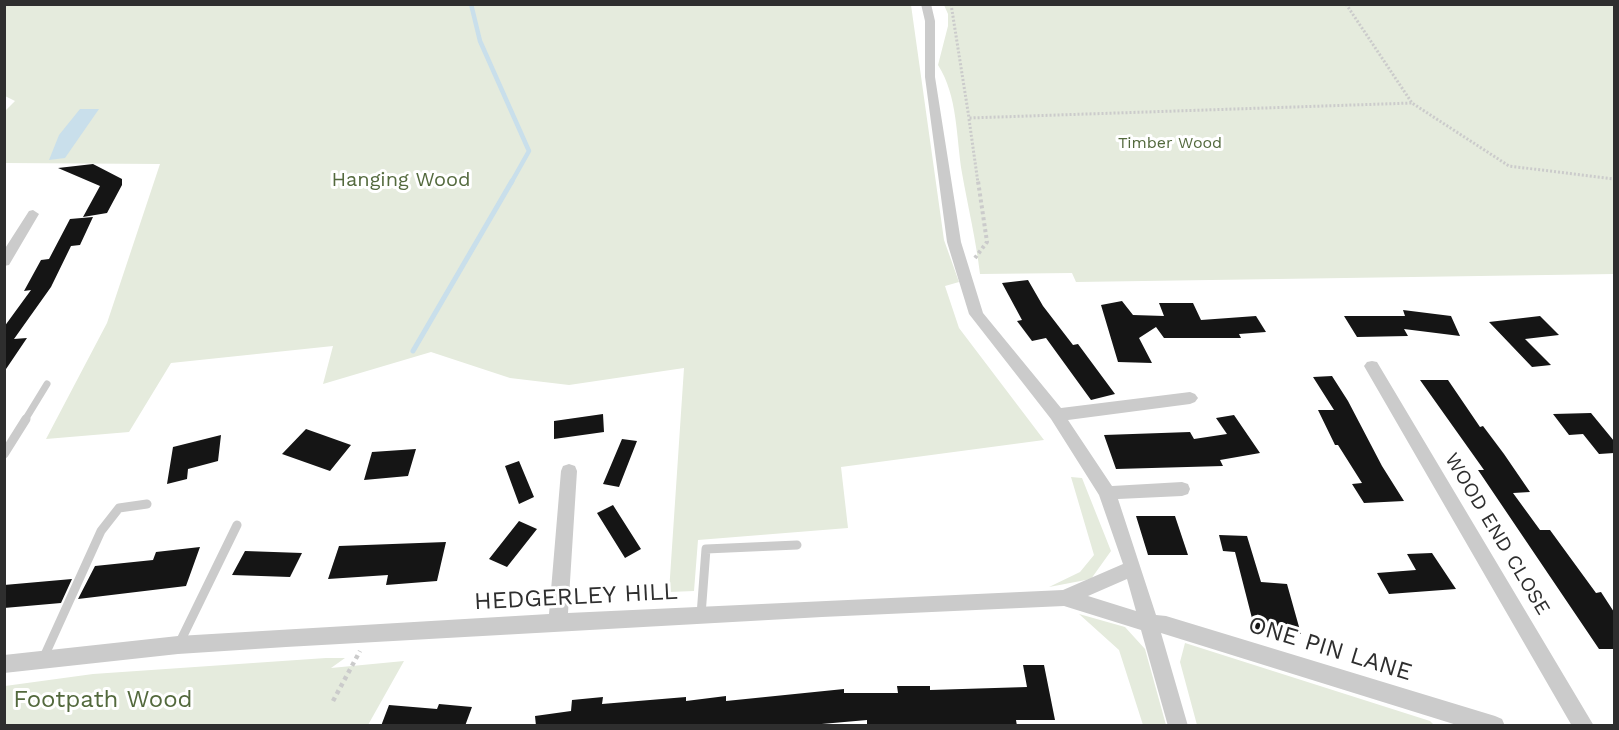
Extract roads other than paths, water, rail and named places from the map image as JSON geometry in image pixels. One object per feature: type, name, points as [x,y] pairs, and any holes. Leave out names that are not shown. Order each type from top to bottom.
[{"type":"street","points":[[926,4],[930,21],[930,77],[954,242],[976,314],[1056,415],[1107,493],[1132,568],[1178,726]]},
{"type":"street","points":[[4,262],[33,214]]},
{"type":"street","name":"WOOD END CLOSE","points":[[1372,366],[1584,726]]},
{"type":"street","points":[[1056,415],[1190,398]]},
{"type":"street","points":[[558,624],[569,471]]},
{"type":"street","points":[[1107,493],[1182,489]]},
{"type":"street","points":[[1064,598],[1132,568]]},
{"type":"street","name":"HEDGERLEY HILL","points":[[4,664],[178,645],[701,615],[1064,598],[1148,623]]},
{"type":"street","name":"ONE PIN LANE","points":[[1148,623],[1166,625],[1495,726]]},
{"type":"lane","points":[[4,454],[47,384]]},
{"type":"lane","points":[[42,660],[101,531],[119,508],[147,504]]},
{"type":"lane","points":[[178,645],[237,525]]},
{"type":"lane","points":[[701,615],[706,549],[796,545]]},
{"type":"water","points":[[80,109],[99,109],[65,158],[49,160],[59,135]]},
{"type":"waterway","points":[[471,4],[480,41],[529,151],[511,183]]},
{"type":"waterway","points":[[413,351],[512,181]]},
{"type":"park label","name":"Timber Wood","points":[[1170,143]]},
{"type":"park label","name":"Hanging Wood","points":[[401,180]]},
{"type":"park label","name":"Footpath Wood","points":[[103,700]]}]
